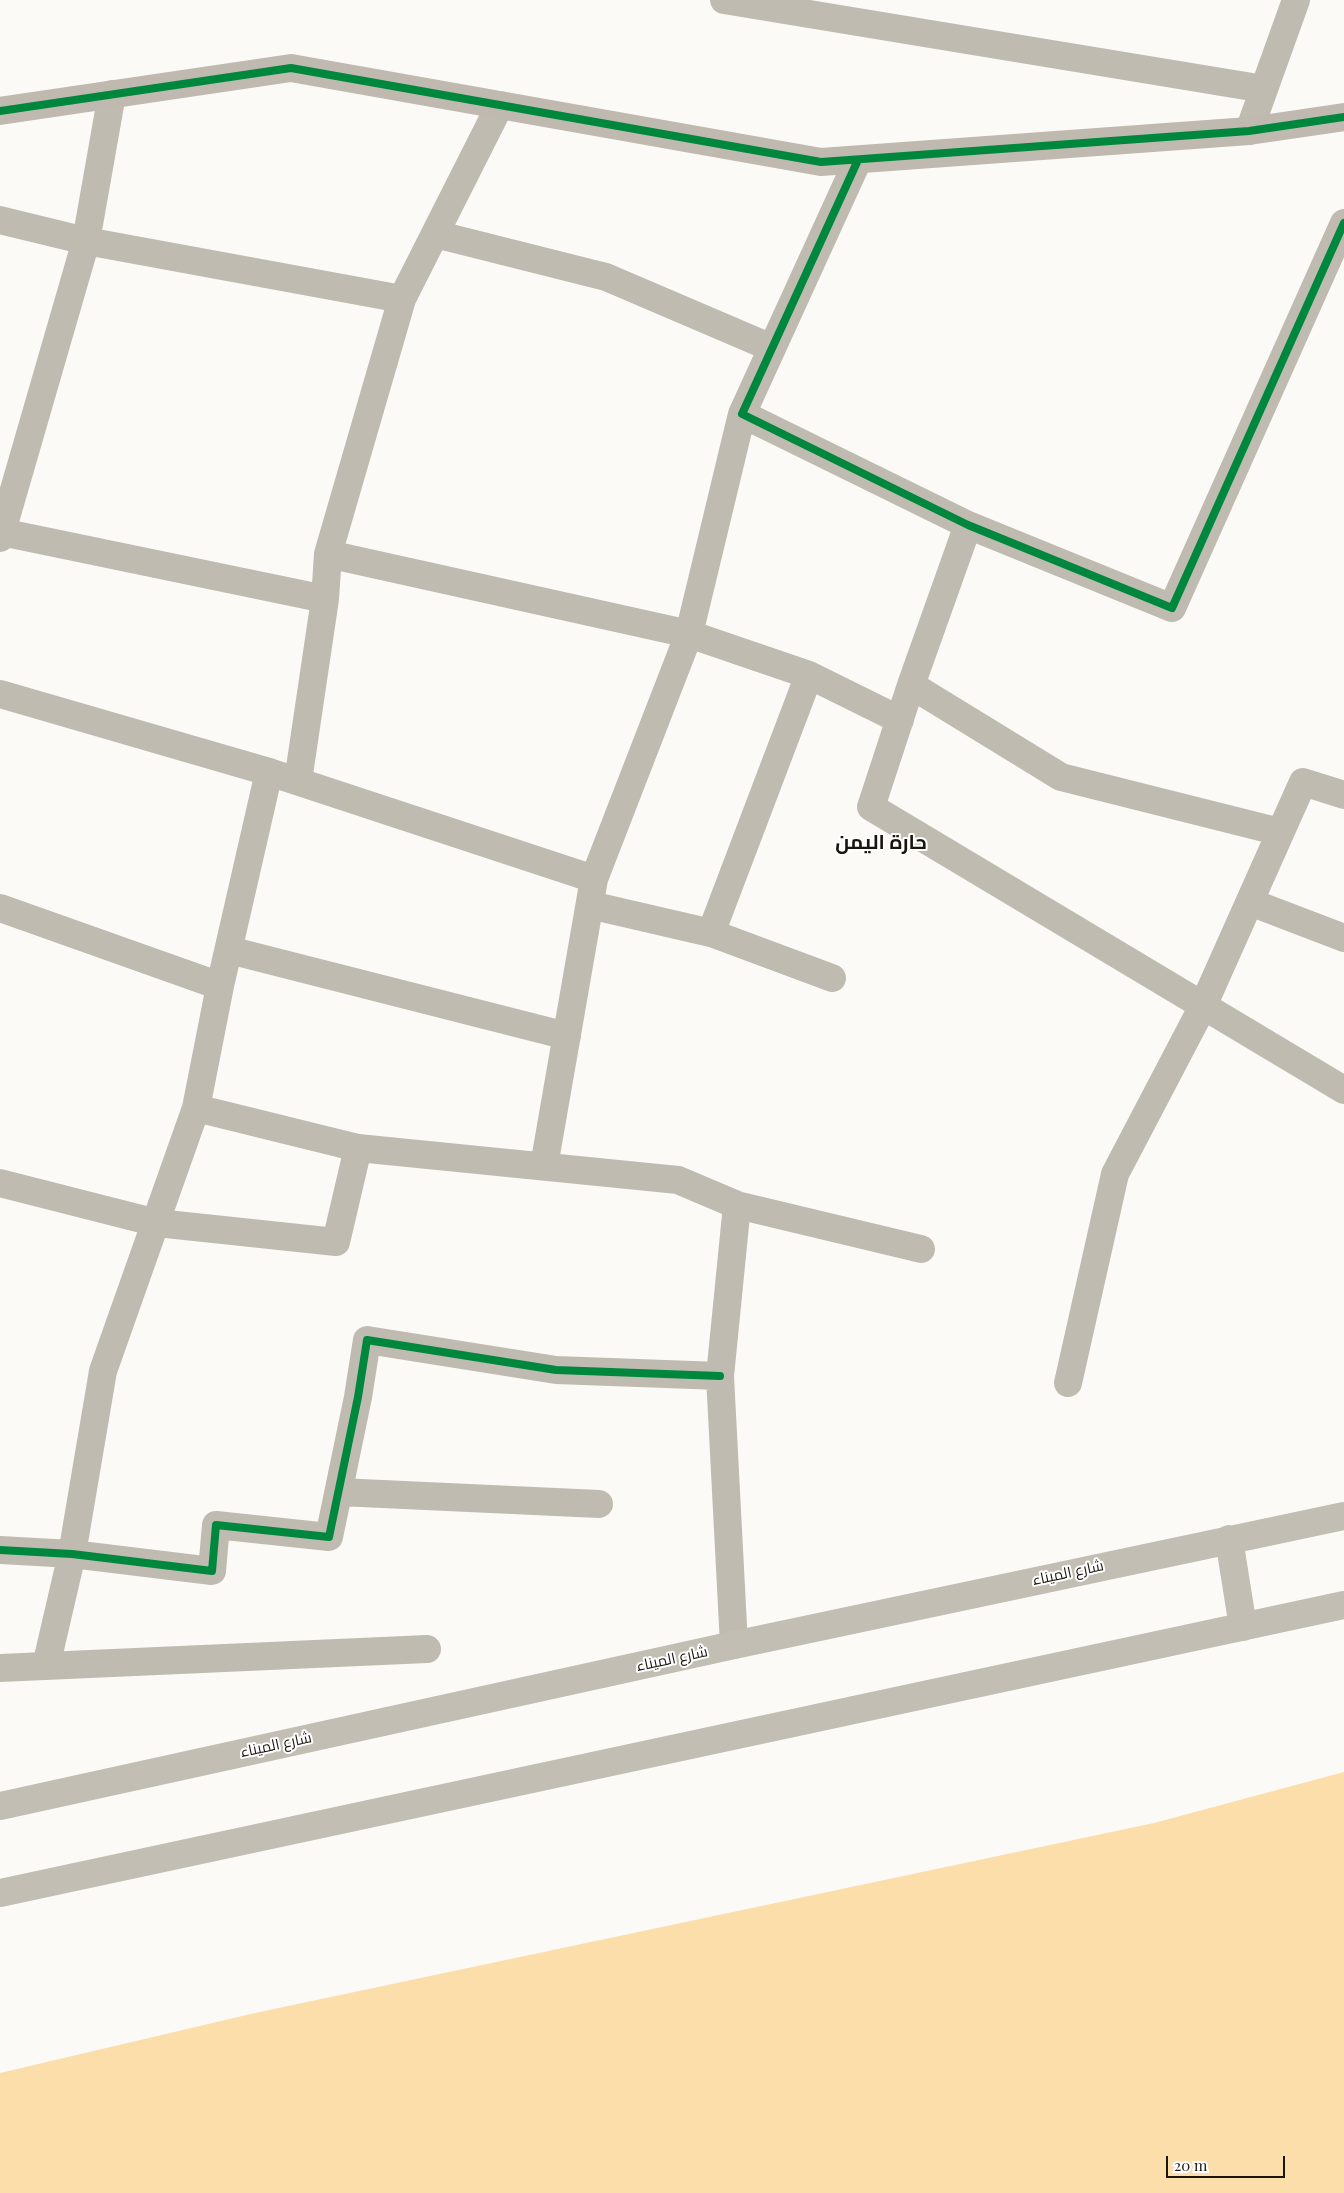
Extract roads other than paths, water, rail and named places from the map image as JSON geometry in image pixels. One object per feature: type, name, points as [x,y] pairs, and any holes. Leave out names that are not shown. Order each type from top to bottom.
[{"type":"main road","name":"شارع الميناء","points":[[0,1806],[1229,1538],[1344,1516]]},
{"type":"main road","points":[[1229,1538],[1243,1627]]},
{"type":"main road","points":[[0,1893],[1344,1605]]},
{"type":"street","points":[[724,0],[1264,89]]},
{"type":"street","points":[[1249,131],[1296,0]]},
{"type":"street","points":[[0,112],[291,68],[821,162],[1249,131],[1344,118]]},
{"type":"street","points":[[112,94],[86,241],[1,535],[325,599]]},
{"type":"street","points":[[298,782],[325,599],[328,554],[402,299],[500,105]]},
{"type":"street","points":[[544,1166],[592,892],[689,634],[742,414],[858,160]]},
{"type":"street","points":[[0,220],[86,241],[402,299]]},
{"type":"street","points":[[742,414],[968,525],[1172,608],[1344,223]]},
{"type":"street","points":[[435,234],[606,277],[772,348]]},
{"type":"street","points":[[968,525],[911,685],[871,807],[1344,1090]]},
{"type":"street","points":[[328,554],[689,634],[809,675],[900,720]]},
{"type":"street","points":[[711,934],[809,675]]},
{"type":"street","points":[[911,685],[1061,777],[1280,832]]},
{"type":"street","points":[[0,694],[269,772],[592,892],[832,978]]},
{"type":"street","points":[[46,1666],[72,1554],[103,1371],[157,1223],[196,1108],[220,986],[269,772]]},
{"type":"street","points":[[1068,1383],[1115,1174],[1203,1006],[1303,782],[1344,795]]},
{"type":"street","points":[[1250,902],[1344,938]]},
{"type":"street","points":[[0,908],[220,986]]},
{"type":"street","points":[[229,950],[567,1036]]},
{"type":"street","points":[[196,1108],[358,1148],[678,1180],[737,1205],[921,1249]]},
{"type":"street","points":[[0,1184],[157,1223],[336,1242],[358,1148]]},
{"type":"street","points":[[734,1645],[720,1376],[737,1205]]},
{"type":"street","points":[[0,1550],[72,1554],[212,1571],[216,1525],[329,1537],[367,1340],[556,1370],[720,1376]]},
{"type":"street","points":[[339,1492],[599,1504]]},
{"type":"street","points":[[0,1668],[427,1649]]},
{"type":"district","name":"حارة اليمن","points":[[881,843]]}]
